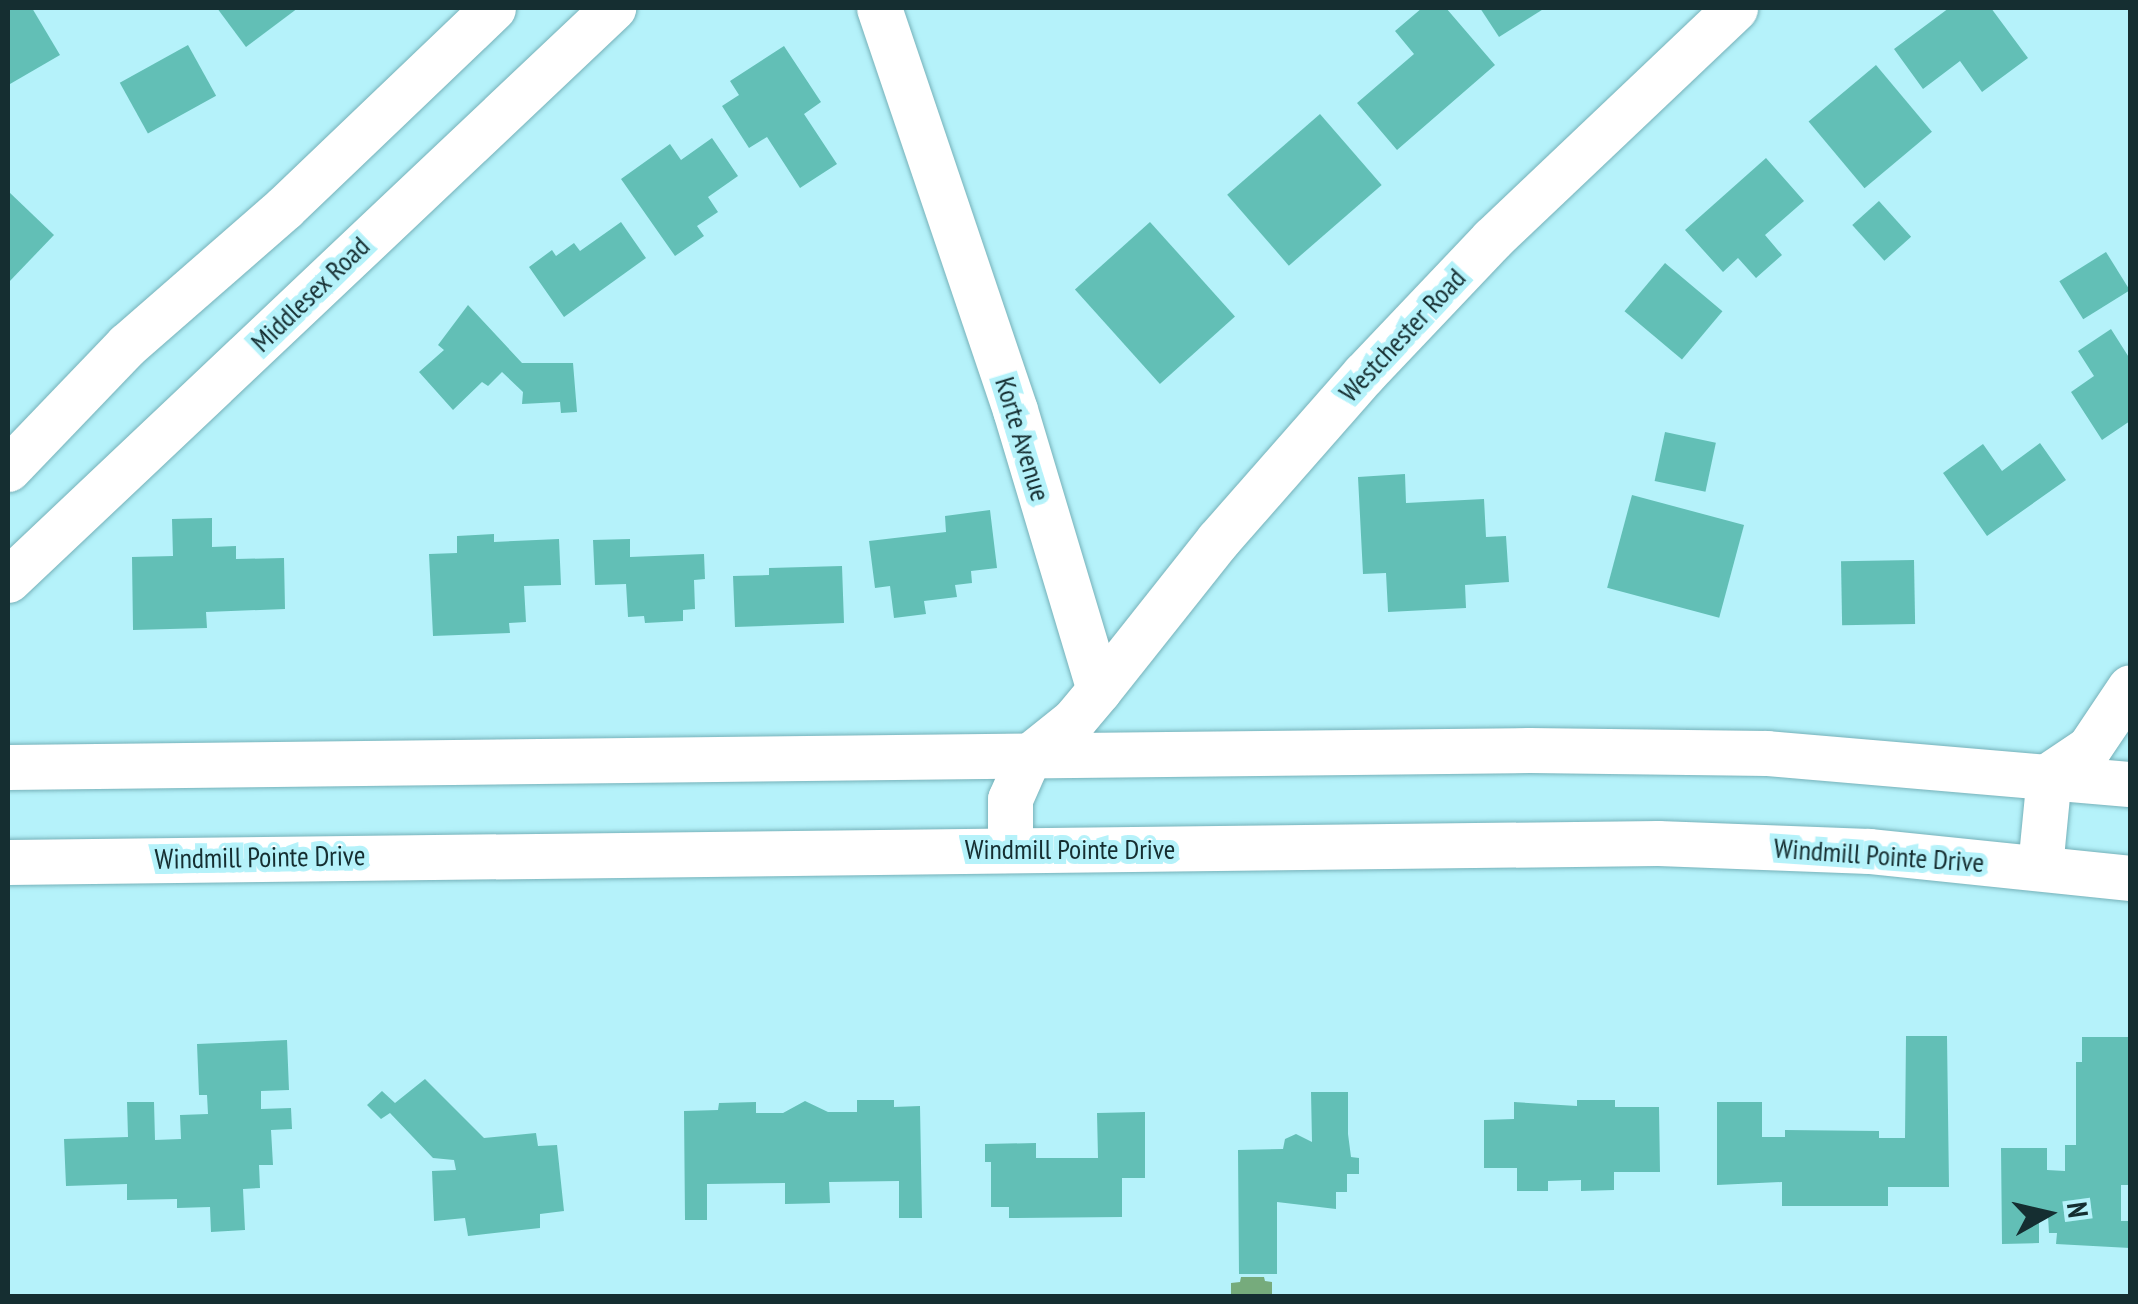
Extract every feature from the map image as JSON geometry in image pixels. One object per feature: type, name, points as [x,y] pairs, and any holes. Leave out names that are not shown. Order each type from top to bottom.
[{"type":"street","points":[[8,469],[127,345],[284,208],[493,8]]},
{"type":"street","name":"Middlesex Road","points":[[8,580],[613,8]]},
{"type":"street","name":"Korte Avenue","points":[[878,8],[1009,392],[1098,690]]},
{"type":"street","name":"Westchester Road","points":[[1098,690],[1218,540],[1364,374],[1492,239],[1735,8]]},
{"type":"street","points":[[2049,775],[2089,748],[2130,687]]},
{"type":"street","points":[[1010,849],[1010,799],[1029,756],[1074,720],[1098,690]]},
{"type":"street","points":[[8,767],[1530,750],[1767,753],[2130,784]]},
{"type":"street","points":[[2040,867],[2049,775]]},
{"type":"street","name":"Windmill Pointe Drive","points":[[8,862],[1658,843],[1869,851],[2130,878]]},
{"type":"shaded area","points":[[1241,1277],[1264,1277],[1272,1282],[1272,1296],[1231,1296],[1231,1283],[1240,1282]]},
{"type":"building","points":[[8,8],[32,8],[60,55],[10,84]]},
{"type":"building","points":[[217,8],[298,8],[246,47]]},
{"type":"building","points":[[1422,8],[1446,8],[1495,65],[1397,150],[1357,103],[1414,54],[1395,31]]},
{"type":"building","points":[[1480,8],[1545,8],[1499,37]]},
{"type":"building","points":[[1949,8],[1991,8],[2028,58],[1982,92],[1960,61],[1923,89],[1894,49]]},
{"type":"building","points":[[188,45],[216,96],[148,134],[120,83]]},
{"type":"building","points":[[784,46],[821,102],[804,114],[837,164],[800,188],[767,137],[749,148],[722,106],[739,95],[730,81]]},
{"type":"building","points":[[1876,65],[1932,132],[1865,188],[1809,122]]},
{"type":"building","points":[[1320,114],[1382,185],[1289,266],[1227,195]]},
{"type":"building","points":[[712,138],[738,176],[708,197],[718,212],[697,226],[704,236],[675,256],[621,179],[670,144],[681,160]]},
{"type":"building","points":[[1766,158],[1804,201],[1765,235],[1782,255],[1756,278],[1738,258],[1723,272],[1685,230]]},
{"type":"building","points":[[8,191],[54,235],[8,283]]},
{"type":"building","points":[[1879,201],[1911,237],[1884,261],[1852,225]]},
{"type":"building","points":[[621,222],[646,258],[564,317],[529,267],[552,250],[556,256],[574,243],[580,251]]},
{"type":"building","points":[[1150,222],[1235,316],[1160,384],[1075,290]]},
{"type":"building","points":[[2106,252],[2130,290],[2083,319],[2059,281]]},
{"type":"building","points":[[1665,263],[1722,311],[1682,359],[1625,311]]},
{"type":"building","points":[[468,305],[522,363],[573,363],[577,412],[561,413],[560,402],[522,404],[523,392],[502,372],[488,386],[482,382],[453,410],[419,372],[444,350],[438,345]]},
{"type":"building","points":[[2111,329],[2130,359],[2130,421],[2102,440],[2071,392],[2094,376],[2078,351]]},
{"type":"building","points":[[1665,432],[1716,443],[1705,492],[1655,481]]},
{"type":"building","points":[[2040,443],[2066,480],[1987,536],[1943,473],[1983,444],[2002,471]]},
{"type":"building","points":[[1405,474],[1406,503],[1484,499],[1486,537],[1506,536],[1509,582],[1465,585],[1466,608],[1388,612],[1386,573],[1363,574],[1358,477]]},
{"type":"building","points":[[1632,495],[1744,525],[1719,618],[1607,588]]},
{"type":"building","points":[[990,510],[997,568],[971,571],[972,583],[955,585],[957,597],[924,601],[926,614],[894,618],[890,586],[875,588],[869,541],[946,532],[945,516]]},
{"type":"building","points":[[212,518],[212,547],[236,546],[236,559],[284,558],[285,609],[206,612],[207,628],[133,630],[132,557],[173,556],[172,519]]},
{"type":"building","points":[[494,534],[494,542],[559,539],[561,585],[524,586],[526,622],[509,623],[510,633],[433,636],[429,554],[457,553],[457,536]]},
{"type":"building","points":[[630,539],[630,557],[704,554],[705,579],[694,580],[695,609],[683,610],[683,621],[645,623],[644,616],[628,617],[626,584],[595,585],[593,540]]},
{"type":"building","points":[[1914,560],[1915,624],[1842,625],[1841,561]]},
{"type":"building","points":[[842,566],[844,623],[735,627],[733,576],[769,575],[769,568]]},
{"type":"building","points":[[1906,1036],[1947,1036],[1949,1187],[1888,1187],[1888,1206],[1782,1206],[1782,1182],[1717,1185],[1717,1102],[1762,1102],[1762,1137],[1785,1137],[1785,1130],[1879,1131],[1879,1138],[1905,1138]]},
{"type":"building","points":[[2082,1037],[2128,1037],[2130,1185],[2121,1185],[2121,1221],[2130,1221],[2130,1248],[2056,1244],[2057,1233],[2049,1233],[2048,1216],[2039,1216],[2039,1243],[2002,1244],[2001,1148],[2047,1148],[2047,1170],[2065,1171],[2065,1145],[2076,1145],[2076,1062],[2082,1062]]},
{"type":"building","points":[[287,1040],[289,1090],[261,1091],[261,1109],[291,1108],[292,1129],[271,1130],[273,1165],[259,1165],[260,1188],[243,1189],[245,1230],[211,1232],[210,1207],[177,1208],[177,1199],[127,1200],[127,1184],[66,1186],[64,1139],[128,1137],[127,1102],[154,1102],[155,1140],[181,1139],[180,1115],[208,1114],[207,1095],[199,1095],[197,1044]]},
{"type":"building","points":[[425,1079],[484,1138],[536,1133],[538,1146],[557,1145],[564,1211],[540,1214],[540,1228],[468,1236],[465,1218],[434,1221],[432,1171],[456,1170],[454,1160],[433,1158],[390,1113],[381,1119],[367,1105],[382,1091],[395,1103]]},
{"type":"building","points":[[1311,1092],[1348,1092],[1351,1157],[1359,1158],[1359,1174],[1347,1174],[1347,1192],[1336,1192],[1336,1209],[1277,1202],[1277,1274],[1239,1274],[1238,1150],[1283,1149],[1285,1139],[1296,1134],[1312,1142]]},
{"type":"building","points":[[857,1100],[894,1100],[894,1107],[920,1106],[922,1218],[899,1218],[899,1181],[829,1182],[830,1203],[785,1204],[785,1183],[707,1184],[707,1220],[685,1220],[684,1111],[718,1110],[719,1103],[756,1102],[756,1113],[783,1113],[805,1101],[828,1112],[857,1112]]},
{"type":"building","points":[[1577,1100],[1615,1100],[1615,1107],[1659,1107],[1660,1172],[1614,1172],[1614,1190],[1581,1191],[1581,1180],[1548,1181],[1548,1191],[1517,1191],[1517,1168],[1484,1168],[1484,1120],[1514,1119],[1514,1102],[1577,1106]]},
{"type":"building","points":[[1145,1112],[1145,1178],[1122,1178],[1122,1217],[1009,1218],[1009,1207],[991,1207],[991,1162],[985,1162],[985,1144],[1036,1143],[1036,1158],[1098,1158],[1097,1113]]}]
